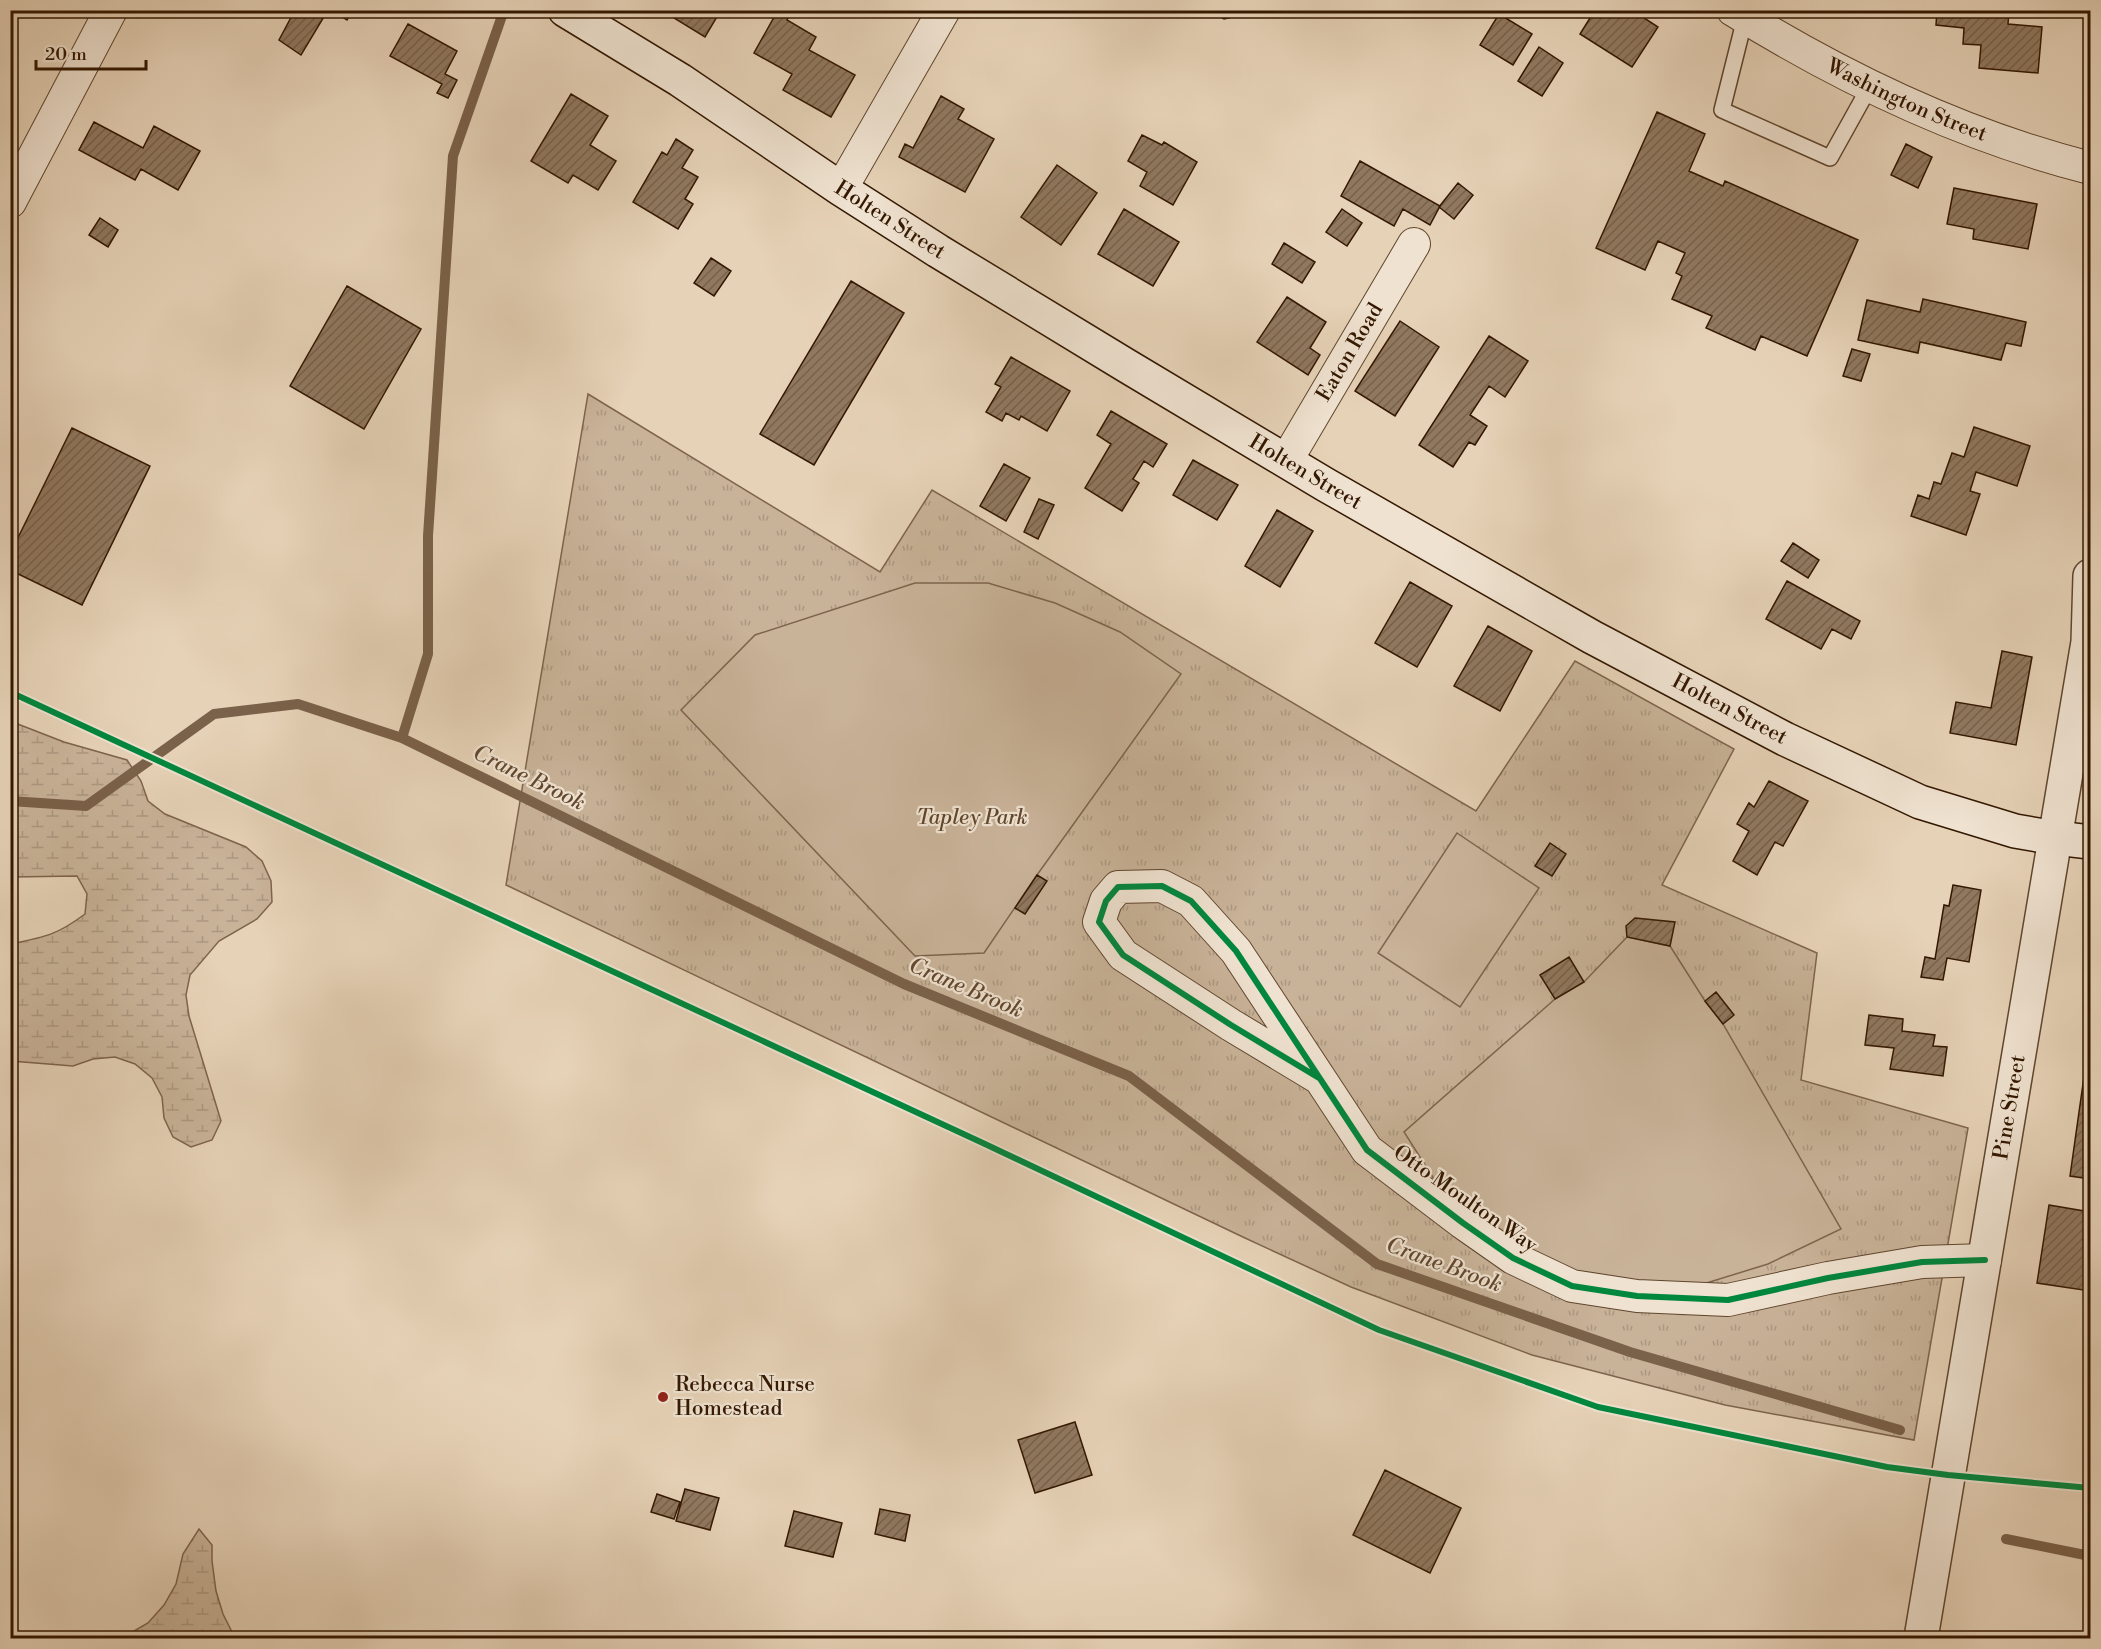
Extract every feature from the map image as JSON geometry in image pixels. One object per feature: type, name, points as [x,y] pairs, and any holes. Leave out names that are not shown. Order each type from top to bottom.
[{"type":"main road","name":"Holten Street","points":[[565,10],[680,81],[841,189],[1127,366],[1286,461],[1592,637],[1785,739],[1920,802],[2015,831],[2091,842]]},
{"type":"main road","name":"Pine Street","points":[[1921,1638],[2088,642],[2091,576]]},
{"type":"street","points":[[10,202],[111,10]]},
{"type":"street","points":[[841,189],[944,10]]},
{"type":"street","name":"Washington Street","points":[[1739,14],[1768,33],[1870,86],[1951,123],[2007,143],[2091,168]]},
{"type":"street","name":"Eaton Road","points":[[1286,461],[1414,244]]},
{"type":"street","name":"Otto Moulton Way","points":[[1319,1078],[1231,1025],[1123,955],[1099,922],[1106,902],[1118,887],[1162,886],[1191,901],[1236,951],[1367,1150],[1513,1258],[1572,1286],[1637,1296],[1728,1300],[1828,1278],[1922,1262],[1985,1260]]},
{"type":"lane","points":[[1739,14],[1722,110],[1830,158],[1870,86]]},
{"type":"green space","name":"Tapley Park","points":[[588,394],[880,572],[932,490],[1476,811],[1575,661],[1734,749],[1662,885],[1817,953],[1801,1080],[1968,1128],[1914,1440],[1725,1405],[1532,1355],[1351,1287],[506,885]]},
{"type":"green space","points":[[915,583],[988,583],[1055,603],[1120,632],[1181,674],[984,953],[915,956],[681,710],[755,635]]},
{"type":"green space","points":[[10,721],[64,742],[127,760],[141,781],[148,801],[165,814],[246,847],[262,861],[271,881],[272,902],[257,919],[219,941],[190,975],[186,995],[189,1016],[221,1121],[212,1140],[191,1147],[173,1137],[164,1118],[162,1097],[152,1078],[135,1064],[115,1057],[93,1059],[73,1066],[11,1061],[11,944],[50,934],[66,927],[85,914],[87,894],[77,876],[11,877]]},
{"type":"green space","points":[[1457,833],[1539,888],[1460,1007],[1378,953]]},
{"type":"green space","points":[[1627,937],[1670,946],[1705,1001],[1723,1024],[1841,1229],[1768,1264],[1674,1293],[1582,1281],[1507,1246],[1441,1190],[1404,1132],[1555,999],[1584,982]]},
{"type":"green space","points":[[199,1529],[212,1545],[216,1591],[223,1614],[235,1638],[122,1638],[148,1623],[164,1605],[176,1584],[183,1554]]},
{"type":"building","points":[[295,10],[328,10],[301,55],[279,40]]},
{"type":"building","points":[[331,10],[353,10],[347,20]]},
{"type":"building","points":[[661,10],[721,10],[705,37]]},
{"type":"building","points":[[778,10],[792,10],[787,20],[816,37],[809,50],[855,75],[831,117],[783,90],[792,74],[754,53]]},
{"type":"building","points":[[1209,10],[1236,10],[1232,17],[1224,19]]},
{"type":"building","points":[[1595,10],[1632,10],[1658,27],[1632,67],[1580,34]]},
{"type":"building","points":[[1937,10],[2009,11],[2008,24],[2042,27],[2038,73],[1979,68],[1981,45],[1963,44],[1964,28],[1936,25]]},
{"type":"building","points":[[1499,14],[1532,34],[1513,65],[1480,45]]},
{"type":"building","points":[[408,24],[457,51],[445,74],[457,80],[448,98],[437,93],[442,84],[390,56]]},
{"type":"building","points":[[1539,47],[1563,63],[1542,96],[1518,81]]},
{"type":"building","points":[[571,94],[608,116],[590,145],[616,161],[598,190],[573,175],[568,183],[531,161]]},
{"type":"building","points":[[941,96],[964,109],[958,119],[994,139],[965,192],[899,157],[905,144],[913,148]]},
{"type":"building","points":[[1657,112],[1705,134],[1689,171],[1723,186],[1725,181],[1858,240],[1807,356],[1761,336],[1755,350],[1706,328],[1712,316],[1672,299],[1682,276],[1676,273],[1685,253],[1658,241],[1645,270],[1596,248]]},
{"type":"building","points":[[94,122],[143,148],[154,126],[200,151],[178,190],[141,169],[135,180],[79,150]]},
{"type":"building","points":[[1142,135],[1162,145],[1164,142],[1197,162],[1173,205],[1140,186],[1147,172],[1128,161]]},
{"type":"building","points":[[676,139],[693,150],[682,168],[698,177],[685,199],[693,204],[678,229],[633,202],[662,152],[667,155]]},
{"type":"building","points":[[1906,144],[1932,157],[1918,188],[1891,175]]},
{"type":"building","points":[[1360,161],[1440,206],[1430,225],[1403,209],[1394,226],[1341,196]]},
{"type":"building","points":[[1057,165],[1097,193],[1061,245],[1021,217]]},
{"type":"building","points":[[1458,183],[1473,195],[1454,219],[1439,207]]},
{"type":"building","points":[[1954,188],[2037,204],[2028,249],[1973,239],[1974,229],[1947,224]]},
{"type":"building","points":[[1124,209],[1179,242],[1153,286],[1098,254]]},
{"type":"building","points":[[1342,209],[1362,223],[1347,246],[1326,232]]},
{"type":"building","points":[[100,218],[118,230],[108,247],[89,235]]},
{"type":"building","points":[[1284,243],[1315,262],[1302,283],[1272,264]]},
{"type":"building","points":[[711,258],[731,271],[714,296],[694,283]]},
{"type":"building","points":[[851,281],[904,313],[814,465],[760,434]]},
{"type":"building","points":[[347,286],[421,329],[364,429],[290,386]]},
{"type":"building","points":[[1287,297],[1326,322],[1310,348],[1320,355],[1308,375],[1257,342]]},
{"type":"building","points":[[1923,299],[2026,322],[2021,346],[2006,343],[2001,360],[1920,342],[1918,353],[1858,340],[1867,300],[1920,312]]},
{"type":"building","points":[[1400,321],[1439,347],[1395,416],[1355,391]]},
{"type":"building","points":[[1489,336],[1528,361],[1505,397],[1489,386],[1470,415],[1487,426],[1475,445],[1469,442],[1453,467],[1419,445]]},
{"type":"building","points":[[1852,349],[1870,354],[1861,381],[1843,376]]},
{"type":"building","points":[[1011,357],[1070,391],[1047,431],[1021,416],[1019,420],[1006,413],[1002,421],[986,412],[1001,387],[995,384]]},
{"type":"building","points":[[1111,411],[1167,444],[1153,467],[1144,461],[1133,479],[1139,483],[1122,511],[1085,488],[1111,444],[1097,435]]},
{"type":"building","points":[[1974,427],[2030,446],[2017,486],[1976,472],[1970,491],[1980,494],[1966,535],[1911,516],[1918,495],[1929,499],[1934,482],[1941,484],[1952,453],[1964,457]]},
{"type":"building","points":[[72,428],[150,466],[82,605],[10,570],[10,554]]},
{"type":"building","points":[[1193,460],[1238,485],[1217,520],[1173,495]]},
{"type":"building","points":[[1004,464],[1030,478],[1006,521],[980,506]]},
{"type":"building","points":[[1039,499],[1054,505],[1038,539],[1024,532]]},
{"type":"building","points":[[1277,510],[1313,531],[1280,587],[1245,566]]},
{"type":"building","points":[[1793,543],[1819,560],[1808,578],[1781,561]]},
{"type":"building","points":[[1787,581],[1860,621],[1851,639],[1832,629],[1821,649],[1766,619]]},
{"type":"building","points":[[1410,582],[1452,606],[1417,667],[1375,643]]},
{"type":"building","points":[[1488,626],[1532,651],[1500,711],[1454,686]]},
{"type":"building","points":[[2002,651],[2032,657],[2016,745],[1950,733],[1956,702],[1991,708]]},
{"type":"building","points":[[1769,781],[1808,801],[1783,846],[1775,842],[1757,875],[1733,861],[1749,831],[1737,824],[1749,803],[1754,807]]},
{"type":"building","points":[[1550,843],[1566,854],[1552,876],[1535,866]]},
{"type":"building","points":[[1037,875],[1047,881],[1025,914],[1015,908]]},
{"type":"building","points":[[1953,885],[1981,890],[1969,962],[1947,958],[1943,980],[1921,977],[1925,957],[1935,959],[1944,905],[1949,906]]},
{"type":"building","points":[[1635,918],[1675,922],[1670,946],[1627,937],[1626,926]]},
{"type":"building","points":[[1569,957],[1584,982],[1555,999],[1540,975]]},
{"type":"building","points":[[1716,992],[1734,1015],[1723,1024],[1705,1001]]},
{"type":"building","points":[[1869,1015],[1903,1019],[1902,1031],[1935,1035],[1933,1046],[1947,1047],[1943,1076],[1890,1069],[1894,1048],[1865,1045]]},
{"type":"building","points":[[2090,1034],[2090,1179],[2070,1176]]},
{"type":"building","points":[[2049,1205],[2090,1212],[2090,1291],[2037,1283]]},
{"type":"building","points":[[1075,1422],[1092,1475],[1035,1493],[1018,1440]]},
{"type":"building","points":[[1385,1470],[1461,1508],[1430,1573],[1353,1535]]},
{"type":"building","points":[[685,1489],[719,1498],[710,1530],[676,1521]]},
{"type":"building","points":[[657,1494],[680,1502],[674,1519],[651,1512]]},
{"type":"building","points":[[880,1509],[910,1515],[905,1541],[875,1534]]},
{"type":"building","points":[[794,1511],[842,1523],[833,1557],[785,1546]]},
{"type":"waterway","points":[[402,738],[428,654],[428,536],[453,156],[504,10]]},
{"type":"waterway","name":"Crane Brook","points":[[10,801],[86,806],[214,714],[298,704],[402,738],[904,984],[1129,1076],[1377,1264],[1630,1352],[1900,1430]]},
{"type":"waterway","name":"Crane Brook","points":[[2006,1539],[2090,1556]]},
{"type":"cycle path","points":[[10,692],[985,1144],[1379,1330],[1598,1407],[1887,1467],[2090,1488]]},
{"type":"cycle path","points":[[1319,1078],[1231,1025],[1123,955],[1099,922],[1106,901],[1118,887],[1162,886],[1191,901],[1236,951],[1367,1150],[1513,1258],[1572,1286],[1637,1296],[1728,1300],[1828,1278],[1922,1262],[1985,1260]]},
{"type":"place","name":"Rebecca Nurse Homestead","points":[[663,1397]]}]
